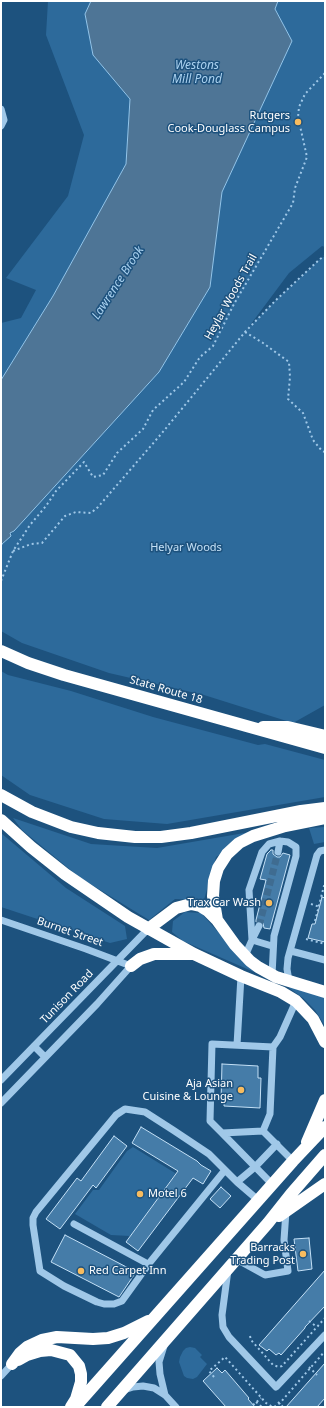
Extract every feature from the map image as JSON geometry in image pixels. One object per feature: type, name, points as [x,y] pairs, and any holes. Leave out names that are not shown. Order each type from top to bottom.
[{"type":"highway","name":"State Route 18","points":[[5,653],[58,673],[325,748]]},
{"type":"highway","points":[[246,726],[288,727],[325,736]]},
{"type":"highway","points":[[1,795],[32,812],[59,823],[98,833],[130,837],[161,837],[191,833],[325,808]]},
{"type":"highway","points":[[218,920],[213,896],[214,880],[222,860],[232,848],[246,839],[272,830],[325,818]]},
{"type":"highway","points":[[1,820],[64,874],[148,929],[194,954],[241,976],[281,992],[296,1001],[312,1019],[325,1042]]},
{"type":"highway","points":[[148,929],[171,911],[186,905],[195,905],[204,908],[218,920],[228,936],[245,956],[258,967],[272,975],[325,992]]},
{"type":"highway","points":[[131,966],[140,959],[154,954],[194,954]]},
{"type":"highway","points":[[305,1149],[325,1100]]},
{"type":"highway","points":[[75,1407],[272,1184],[325,1127]]},
{"type":"highway","points":[[107,1407],[325,1156]]},
{"type":"highway","points":[[268,1223],[325,1184]]},
{"type":"highway","points":[[12,1364],[20,1353],[27,1347],[42,1340],[57,1337],[93,1339],[108,1338],[124,1333],[155,1317]]},
{"type":"highway","points":[[12,1364],[27,1355],[40,1351],[51,1350],[70,1355],[79,1366],[81,1374],[81,1382],[76,1398],[71,1407]]},
{"type":"street","points":[[1,109],[4,120],[1,126]]},
{"type":"street","points":[[278,852],[280,841]]},
{"type":"street","points":[[252,940],[249,890],[262,852],[269,844],[280,841],[288,842],[296,847],[296,856],[274,936],[272,946],[272,975]]},
{"type":"street","points":[[289,981],[287,963],[317,855],[320,851],[325,850]]},
{"type":"street","name":"Burnet Street","points":[[1,920],[131,966]]},
{"type":"street","points":[[245,956],[259,926]]},
{"type":"street","name":"Tunison Road","points":[[1,1080],[148,929]]},
{"type":"street","points":[[252,940],[272,946]]},
{"type":"street","points":[[291,950],[325,960]]},
{"type":"street","points":[[1,1103],[131,966]]},
{"type":"street","points":[[237,1045],[241,976]]},
{"type":"street","points":[[263,1131],[270,1114],[273,1047],[280,1037],[296,1001]]},
{"type":"street","points":[[272,1184],[210,1122],[212,1044],[273,1047]]},
{"type":"street","points":[[34,1046],[46,1057]]},
{"type":"street","points":[[225,1170],[210,1186],[148,1264],[122,1301],[114,1304],[97,1302],[64,1286],[40,1271],[33,1225],[36,1212],[116,1115],[125,1109],[145,1112],[209,1154],[225,1170],[237,1182],[258,1200]]},
{"type":"street","points":[[222,1133],[263,1131],[293,1161]]},
{"type":"street","points":[[237,1182],[255,1167],[276,1144]]},
{"type":"street","points":[[286,1211],[284,1240],[288,1271],[265,1275],[232,1264],[222,1322],[223,1328],[276,1387],[325,1335]]},
{"type":"street","points":[[74,1224],[148,1264]]},
{"type":"street","points":[[165,1394],[160,1374],[159,1362],[166,1339]]},
{"type":"street","points":[[1,1376],[12,1364]]},
{"type":"street","points":[[120,1391],[143,1386],[154,1388],[165,1394],[176,1407]]},
{"type":"path","name":"Heylar Woods Trail","points":[[1,581],[13,551],[56,490],[84,462],[93,477],[104,475],[117,453],[142,429],[153,410],[184,382],[200,357],[213,346],[234,304],[293,203],[295,188],[307,157],[298,117],[300,107],[305,94],[325,73]]},
{"type":"path","points":[[13,551],[31,544],[42,543],[65,516],[76,512],[91,513],[98,507],[162,433],[245,332],[276,300],[325,256]]},
{"type":"path","points":[[245,332],[289,362],[290,377],[288,399],[302,413],[313,440],[322,451],[325,452]]},
{"type":"path","points":[[314,921],[325,882]]},
{"type":"path","points":[[306,939],[325,944]]},
{"type":"path","points":[[250,1336],[251,1340],[272,1365],[279,1367],[282,1366],[325,1318]]},
{"type":"path","points":[[309,1321],[317,1327]]},
{"type":"path","points":[[214,1377],[209,1371],[225,1357],[268,1405],[272,1407],[277,1406],[325,1351]]},
{"type":"path","points":[[309,1368],[317,1374]]},
{"type":"path","points":[[253,1405],[262,1397]]},
{"type":"path","points":[[256,1402],[262,1407]]},
{"type":"path","points":[[279,1402],[284,1407]]},
{"type":"green space","points":[[48,1],[91,1],[85,14],[93,55],[130,99],[126,164],[53,296],[1,380],[1,323],[21,318],[36,290],[6,278],[68,196],[84,135],[46,35]]},
{"type":"green space","name":"Helyar Woods","points":[[278,1],[325,1],[325,247],[322,246],[289,273],[248,328],[276,300],[325,256],[325,705],[293,723],[204,695],[109,673],[22,643],[1,631],[2,544],[159,372],[210,287],[222,192],[292,41],[275,9]]},
{"type":"green space","points":[[1,671],[8,675],[71,691],[153,717],[258,745],[265,744],[325,760],[325,797],[167,824],[104,819],[30,795],[1,775]]},
{"type":"green space","points":[[13,818],[91,844],[157,848],[256,831],[216,857],[204,900],[175,899],[149,920],[79,877],[22,830]]},
{"type":"green space","points":[[325,827],[325,842],[314,844],[309,828]]},
{"type":"green space","points":[[1,833],[66,888],[125,926],[127,939],[110,943],[1,907]]},
{"type":"green space","points":[[185,912],[201,913],[254,972],[183,941],[172,932],[173,921]]},
{"type":"green space","points":[[291,987],[325,998],[325,1026],[315,1010],[303,998],[289,988]]},
{"type":"green space","points":[[133,1147],[175,1174],[130,1236],[111,1235],[75,1214],[93,1190],[99,1190],[127,1151]]},
{"type":"green space","points":[[190,1347],[195,1348],[202,1355],[200,1357],[207,1364],[197,1377],[193,1379],[184,1376],[179,1362],[183,1351]]},
{"type":"water","name":"Westons Mill Pond","points":[[91,1],[278,1],[275,9],[292,41],[222,192],[210,287],[159,372],[14,531],[10,533],[11,536],[2,544],[1,547],[1,380],[53,296],[126,164],[130,99],[93,55],[85,14]]},
{"type":"building","name":"Trax Car Wash","points":[[273,850],[273,854],[277,857],[280,857],[283,853],[290,855],[270,929],[264,928],[263,923],[259,921],[256,922],[256,920],[266,880],[260,879],[267,854]]},
{"type":"building","points":[[322,897],[325,898],[325,942],[308,938],[312,924],[315,924]]},
{"type":"building","name":"Aja Asian Cuisine & Lounge","points":[[222,1064],[258,1066],[258,1078],[261,1078],[260,1108],[224,1106],[224,1102],[221,1102]]},
{"type":"building","points":[[141,1127],[211,1171],[203,1184],[193,1178],[138,1251],[126,1242],[178,1171],[132,1143]]},
{"type":"building","points":[[114,1136],[127,1146],[96,1188],[93,1185],[60,1229],[46,1219],[77,1178],[81,1181]]},
{"type":"building","points":[[221,1187],[231,1196],[220,1208],[210,1199]]},
{"type":"building","points":[[65,1235],[136,1272],[119,1297],[51,1262]]},
{"type":"building","name":"Barracks Trading Post","points":[[309,1238],[312,1269],[298,1271],[294,1239]]},
{"type":"building","points":[[325,1270],[325,1306],[281,1355],[279,1353],[276,1355],[269,1349],[267,1351],[259,1345]]},
{"type":"building","points":[[325,1363],[325,1398],[317,1407],[286,1407]]},
{"type":"building","points":[[217,1368],[222,1373],[225,1370],[255,1407],[226,1407],[203,1381]]},
{"type":"tunnel","points":[[259,926],[278,852]]},
{"type":"place","name":"Rutgers Cook-Douglass Campus","points":[[298,122]]},
{"type":"place","name":"Trax Car Wash","points":[[269,903]]},
{"type":"place","name":"Aja Asian Cuisine & Lounge","points":[[241,1090]]},
{"type":"place","name":"Motel 6","points":[[140,1194]]},
{"type":"place","name":"Barracks Trading Post","points":[[303,1254]]},
{"type":"place","name":"Red Carpet Inn","points":[[81,1271]]},
{"type":"water label","name":"Lawrence Brook","points":[[118,283]]}]
